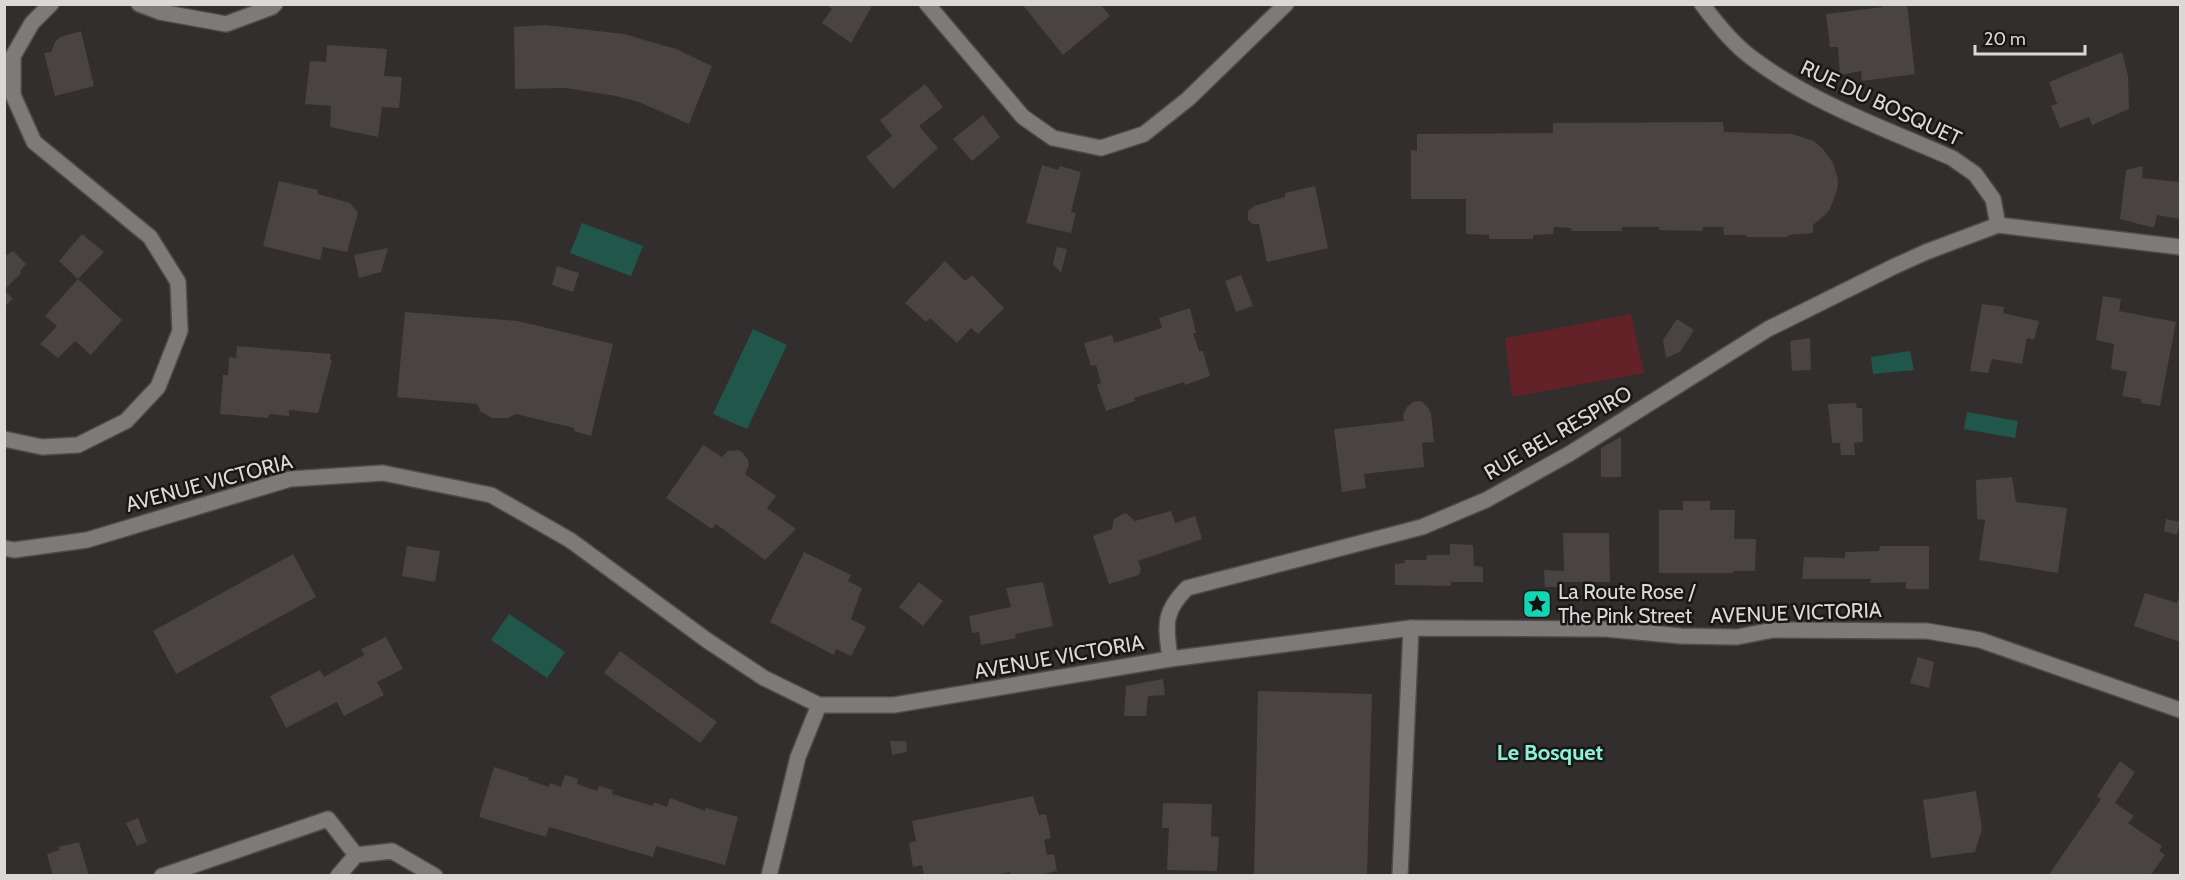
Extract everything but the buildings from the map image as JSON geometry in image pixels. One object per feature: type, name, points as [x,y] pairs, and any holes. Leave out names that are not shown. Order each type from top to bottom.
[{"type":"street","points":[[4,440],[42,447],[78,445],[126,421],[158,387],[180,331],[178,282],[150,237],[34,142],[13,95],[13,56],[32,23],[51,4]]},
{"type":"street","points":[[139,4],[160,12],[226,24],[275,4]]},
{"type":"street","points":[[927,4],[1023,117],[1053,138],[1101,148],[1144,134],[1188,99],[1286,5]]},
{"type":"street","name":"RUE DU BOSQUET","points":[[1702,4],[1716,23],[1750,57],[1796,88],[1952,158],[1975,174],[1993,199],[1998,225]]},
{"type":"street","points":[[1998,225],[2181,247]]},
{"type":"street","name":"RUE BEL RESPIRO","points":[[1170,659],[1166,622],[1174,601],[1187,588],[1422,527],[1486,500],[1569,454],[1768,329],[1926,252],[1998,225]]},
{"type":"street","name":"AVENUE VICTORIA","points":[[4,548],[14,550],[87,540],[290,479],[383,473],[491,495],[570,540],[708,641],[764,678],[819,705],[894,705],[1170,659],[1412,628],[1605,629],[1681,636],[1737,637],[1773,630],[1927,631],[1980,640],[2181,710]]},
{"type":"street","points":[[1400,876],[1412,628]]},
{"type":"street","points":[[769,876],[798,757],[819,705]]},
{"type":"street","points":[[162,876],[328,819],[356,855]]},
{"type":"street","points":[[338,876],[356,855],[392,851],[435,876]]},
{"type":"shaded area","points":[[582,223],[643,246],[631,276],[570,253]]},
{"type":"shaded area","points":[[1631,314],[1644,373],[1512,397],[1505,338]]},
{"type":"shaded area","points":[[753,329],[787,345],[747,429],[713,414]]},
{"type":"shaded area","points":[[1910,351],[1914,370],[1873,374],[1871,357]]},
{"type":"shaded area","points":[[1967,412],[2018,421],[2015,438],[1964,429]]},
{"type":"shaded area","points":[[509,614],[565,652],[547,678],[491,640]]},
{"type":"place","name":"La Route Rose / The Pink Street","points":[[1537,604]]},
{"type":"district","name":"Le Bosquet","points":[[1550,752]]}]
